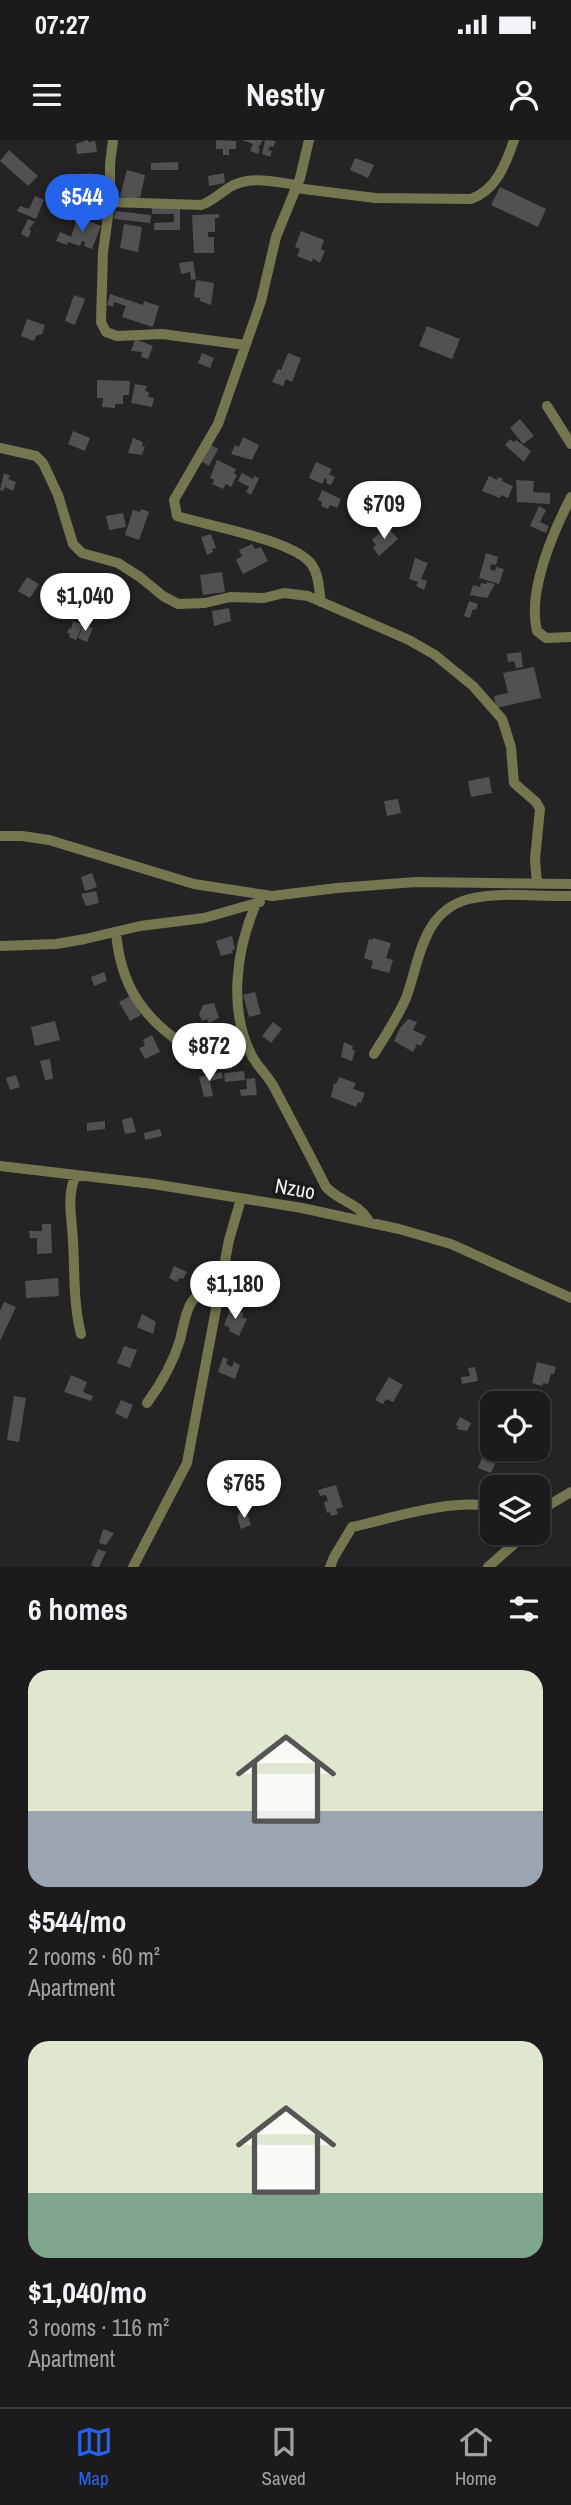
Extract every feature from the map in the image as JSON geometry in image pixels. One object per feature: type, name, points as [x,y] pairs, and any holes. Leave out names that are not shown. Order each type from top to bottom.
[{"type":"street","points":[[113,140],[100,322],[107,332],[117,336],[162,334],[245,345]]},
{"type":"street","points":[[309,140],[296,186],[276,237],[261,301],[218,424],[179,488],[174,509],[177,516],[257,537],[297,552],[312,564],[317,575],[321,602]]},
{"type":"street","points":[[110,202],[201,205],[210,202],[229,187],[248,180],[375,198],[471,199],[484,195],[491,186],[506,164],[514,140]]},
{"type":"street","points":[[547,406],[571,444]]},
{"type":"street","points":[[0,448],[36,456],[43,463],[58,495],[72,544],[82,554],[118,563],[178,604],[205,604],[230,597],[264,598],[284,593],[308,596],[410,640],[435,655],[473,687],[502,719],[510,747],[514,783],[536,802],[540,809],[535,859],[537,883]]},
{"type":"street","points":[[571,497],[559,520],[542,569],[534,621],[537,631],[546,638],[571,637]]},
{"type":"street","points":[[0,836],[22,836],[49,841],[194,884],[272,896],[416,882],[571,884]]},
{"type":"street","points":[[374,1054],[405,999],[425,937],[437,917],[451,906],[470,899],[536,894],[571,896]]},
{"type":"street","points":[[0,946],[56,944],[140,926],[204,918],[256,904],[272,896]]},
{"type":"street","points":[[256,904],[248,922],[237,975],[243,1032],[253,1057],[268,1076],[326,1187],[334,1195],[363,1210],[370,1223]]},
{"type":"street","points":[[116,933],[118,956],[135,998],[157,1025],[185,1046]]},
{"type":"street","name":"Nzuo","points":[[0,1166],[153,1184],[302,1208],[370,1223],[451,1244],[571,1298]]},
{"type":"street","points":[[76,1175],[71,1194],[70,1220],[75,1310],[81,1334]]},
{"type":"street","points":[[133,1567],[187,1463],[233,1219],[241,1199]]},
{"type":"street","points":[[147,1403],[168,1369],[191,1303],[207,1290],[219,1289]]},
{"type":"street","points":[[550,1504],[571,1492]]},
{"type":"street","points":[[330,1567],[352,1527],[442,1507],[480,1504]]},
{"type":"street","points":[[488,1567],[511,1545]]},
{"type":"building","points":[[216,140],[236,141],[236,149],[229,149],[229,155],[223,155],[223,149],[216,149]]},
{"type":"building","points":[[242,140],[263,140],[258,154],[250,151],[253,144]]},
{"type":"building","points":[[265,140],[276,141],[268,150],[272,151],[270,157],[262,154]]},
{"type":"building","points":[[95,141],[97,152],[77,154],[76,144]]},
{"type":"building","points":[[9,150],[38,176],[28,186],[0,161]]},
{"type":"building","points":[[355,158],[374,165],[368,178],[350,170]]},
{"type":"building","points":[[178,162],[178,170],[151,170],[151,163]]},
{"type":"building","points":[[127,170],[145,175],[140,198],[137,197],[136,200],[120,196]]},
{"type":"building","points":[[90,173],[91,182],[68,185],[66,177]]},
{"type":"building","points":[[224,173],[225,183],[209,186],[208,176]]},
{"type":"building","points":[[500,187],[546,209],[538,227],[491,205]]},
{"type":"building","points":[[35,196],[44,200],[36,219],[17,211],[20,206],[29,209]]},
{"type":"building","points":[[62,196],[79,200],[71,221],[50,213],[54,203],[58,205]]},
{"type":"building","points":[[152,206],[180,206],[180,230],[154,230],[154,223],[174,222],[174,214],[152,214]]},
{"type":"building","points":[[115,211],[151,215],[150,223],[114,219]]},
{"type":"building","points":[[219,214],[219,218],[215,218],[215,232],[208,232],[208,237],[214,237],[214,253],[194,253],[192,215]]},
{"type":"building","points":[[78,217],[101,226],[92,249],[84,246],[85,242],[82,241],[80,246],[56,241],[60,232],[71,237]]},
{"type":"building","points":[[28,219],[35,222],[29,229],[31,231],[28,238],[21,234]]},
{"type":"building","points":[[124,224],[142,227],[138,252],[120,248]]},
{"type":"building","points":[[301,231],[324,240],[321,249],[325,251],[320,263],[313,258],[312,262],[297,256],[300,249],[295,247]]},
{"type":"building","points":[[193,261],[196,279],[191,280],[190,272],[181,274],[179,263]]},
{"type":"building","points":[[196,280],[214,283],[211,305],[194,297]]},
{"type":"building","points":[[110,294],[143,305],[144,301],[159,306],[153,327],[122,317],[126,306],[114,302],[113,307],[107,305]]},
{"type":"building","points":[[74,295],[85,299],[75,325],[65,321]]},
{"type":"building","points":[[27,319],[45,325],[42,334],[36,336],[34,341],[21,336]]},
{"type":"building","points":[[427,326],[460,339],[452,359],[419,346]]},
{"type":"building","points":[[135,339],[153,346],[148,359],[141,357],[142,352],[131,351]]},
{"type":"building","points":[[202,353],[214,358],[210,368],[198,363]]},
{"type":"building","points":[[288,353],[301,358],[292,382],[286,379],[283,386],[272,382]]},
{"type":"building","points":[[97,380],[130,381],[129,395],[123,395],[123,404],[115,404],[115,408],[102,407],[103,398],[97,398]]},
{"type":"building","points":[[135,384],[147,386],[145,391],[149,392],[148,397],[154,398],[152,407],[131,403]]},
{"type":"building","points":[[520,419],[534,436],[523,444],[510,428]]},
{"type":"building","points":[[73,431],[90,438],[85,451],[68,444]]},
{"type":"building","points":[[243,437],[259,445],[252,460],[231,454],[235,445],[239,447]]},
{"type":"building","points":[[133,438],[143,442],[142,446],[145,447],[142,455],[128,453]]},
{"type":"building","points":[[510,439],[514,442],[516,440],[531,451],[524,462],[505,445]]},
{"type":"building","points":[[211,445],[218,449],[209,466],[202,462]]},
{"type":"building","points":[[217,460],[236,469],[234,474],[237,475],[231,487],[226,484],[223,489],[212,484],[214,480],[210,478]]},
{"type":"building","points":[[316,462],[332,469],[329,474],[335,477],[331,485],[326,483],[325,478],[322,484],[309,478]]},
{"type":"building","points":[[4,473],[10,476],[8,479],[16,482],[13,491],[5,487],[3,491],[0,490]]},
{"type":"building","points":[[242,473],[253,479],[254,476],[259,478],[251,495],[246,492],[249,487],[238,481]]},
{"type":"building","points":[[489,476],[497,480],[498,477],[503,479],[502,481],[513,486],[508,498],[482,491]]},
{"type":"building","points":[[516,480],[534,481],[533,492],[550,493],[550,504],[517,502]]},
{"type":"building","points":[[322,490],[341,499],[337,508],[330,505],[328,509],[321,506],[322,502],[318,500]]},
{"type":"building","points":[[539,506],[546,510],[540,522],[549,526],[546,533],[530,526]]},
{"type":"building","points":[[141,509],[149,512],[139,540],[125,535],[133,510],[140,512]]},
{"type":"building","points":[[123,513],[126,527],[109,530],[106,516]]},
{"type":"building","points":[[387,526],[398,539],[379,556],[373,548],[376,545],[372,540]]},
{"type":"building","points":[[211,534],[216,548],[207,555],[201,537]]},
{"type":"building","points":[[252,544],[255,549],[261,547],[268,561],[243,574],[236,560],[242,556],[239,550]]},
{"type":"building","points":[[486,553],[498,557],[496,565],[491,564],[490,569],[504,569],[499,584],[479,578]]},
{"type":"building","points":[[415,558],[428,563],[421,579],[427,581],[424,590],[416,586],[418,582],[409,579]]},
{"type":"building","points":[[222,572],[225,592],[203,595],[200,575]]},
{"type":"building","points":[[27,577],[39,584],[30,598],[18,591]]},
{"type":"building","points":[[481,583],[495,584],[487,598],[470,595],[473,585],[480,587]]},
{"type":"building","points":[[469,601],[478,604],[470,618],[464,616]]},
{"type":"building","points":[[229,608],[231,621],[214,626],[212,611]]},
{"type":"building","points":[[73,621],[83,625],[76,640],[67,633]]},
{"type":"building","points":[[84,624],[93,628],[87,642],[78,638]]},
{"type":"building","points":[[521,652],[523,667],[516,668],[514,661],[508,662],[507,654]]},
{"type":"building","points":[[534,667],[541,698],[496,708],[494,696],[508,693],[503,673]]},
{"type":"building","points":[[489,777],[492,793],[471,797],[468,781]]},
{"type":"building","points":[[398,799],[401,813],[387,816],[384,801]]},
{"type":"building","points":[[92,873],[97,887],[85,891],[81,877]]},
{"type":"building","points":[[96,891],[99,903],[86,906],[81,894]]},
{"type":"building","points":[[232,936],[235,949],[232,950],[233,953],[221,956],[216,941]]},
{"type":"building","points":[[369,939],[391,943],[386,958],[393,960],[389,973],[371,968],[373,961],[364,958]]},
{"type":"building","points":[[104,972],[107,981],[94,986],[91,977]]},
{"type":"building","points":[[255,992],[261,1014],[249,1017],[243,995]]},
{"type":"building","points":[[130,996],[141,1015],[130,1021],[119,1002]]},
{"type":"building","points":[[214,1003],[219,1018],[209,1023],[207,1019],[202,1021],[199,1014],[203,1005]]},
{"type":"building","points":[[408,1019],[417,1022],[413,1030],[426,1036],[421,1046],[417,1044],[413,1052],[394,1041]]},
{"type":"building","points":[[55,1021],[60,1040],[35,1046],[31,1027]]},
{"type":"building","points":[[273,1022],[282,1029],[271,1043],[262,1036]]},
{"type":"building","points":[[152,1035],[160,1052],[145,1059],[139,1048],[145,1046],[143,1040]]},
{"type":"building","points":[[219,1037],[222,1049],[213,1052],[209,1040]]},
{"type":"building","points":[[344,1042],[353,1046],[355,1051],[352,1061],[341,1057]]},
{"type":"building","points":[[203,1046],[209,1059],[191,1067],[185,1053]]},
{"type":"building","points":[[237,1049],[239,1059],[222,1062],[220,1052]]},
{"type":"building","points":[[50,1059],[53,1079],[45,1080],[40,1061]]},
{"type":"building","points":[[244,1071],[245,1080],[225,1082],[224,1073]]},
{"type":"building","points":[[222,1072],[223,1078],[210,1081],[213,1096],[204,1097],[199,1077]]},
{"type":"building","points":[[16,1075],[20,1087],[10,1090],[6,1078]]},
{"type":"building","points":[[339,1077],[356,1083],[353,1089],[365,1093],[356,1107],[331,1097],[334,1083],[336,1084]]},
{"type":"building","points":[[255,1078],[257,1095],[241,1096],[240,1090],[247,1089],[246,1079]]},
{"type":"building","points":[[132,1117],[136,1132],[125,1134],[122,1120]]},
{"type":"building","points":[[105,1121],[105,1129],[87,1131],[87,1123]]},
{"type":"building","points":[[160,1129],[162,1136],[145,1140],[144,1133]]},
{"type":"building","points":[[42,1224],[51,1224],[52,1253],[37,1254],[37,1238],[30,1238],[29,1231],[42,1231]]},
{"type":"building","points":[[174,1266],[187,1272],[183,1279],[179,1278],[177,1282],[169,1278]]},
{"type":"building","points":[[58,1278],[59,1296],[26,1298],[25,1281]]},
{"type":"building","points":[[4,1302],[16,1307],[0,1341],[0,1311]]},
{"type":"building","points":[[231,1307],[244,1313],[242,1317],[247,1319],[239,1336],[224,1325]]},
{"type":"building","points":[[142,1314],[156,1322],[153,1334],[137,1327]]},
{"type":"building","points":[[124,1346],[137,1350],[130,1368],[117,1363]]},
{"type":"building","points":[[223,1357],[228,1359],[226,1364],[232,1367],[234,1362],[240,1365],[235,1379],[218,1372]]},
{"type":"building","points":[[537,1362],[556,1367],[548,1384],[543,1383],[542,1386],[532,1383]]},
{"type":"building","points":[[475,1367],[478,1381],[462,1384],[461,1377],[470,1376],[468,1368]]},
{"type":"building","points":[[71,1375],[87,1382],[83,1392],[93,1396],[91,1401],[64,1392]]},
{"type":"building","points":[[389,1377],[403,1385],[393,1402],[386,1399],[383,1404],[375,1400]]},
{"type":"building","points":[[14,1396],[26,1398],[19,1442],[7,1440]]},
{"type":"building","points":[[121,1400],[133,1405],[127,1419],[115,1413]]},
{"type":"building","points":[[460,1417],[471,1423],[467,1431],[457,1429]]},
{"type":"building","points":[[481,1461],[496,1461],[491,1473],[478,1468]]},
{"type":"building","points":[[336,1485],[343,1507],[336,1509],[338,1514],[331,1516],[330,1512],[327,1513],[324,1502],[328,1501],[326,1495],[320,1496],[318,1490]]},
{"type":"building","points":[[246,1510],[251,1525],[241,1529],[237,1516]]},
{"type":"building","points":[[103,1529],[114,1533],[106,1545],[99,1543]]},
{"type":"building","points":[[98,1549],[106,1552],[99,1567],[95,1567],[91,1565]]}]
